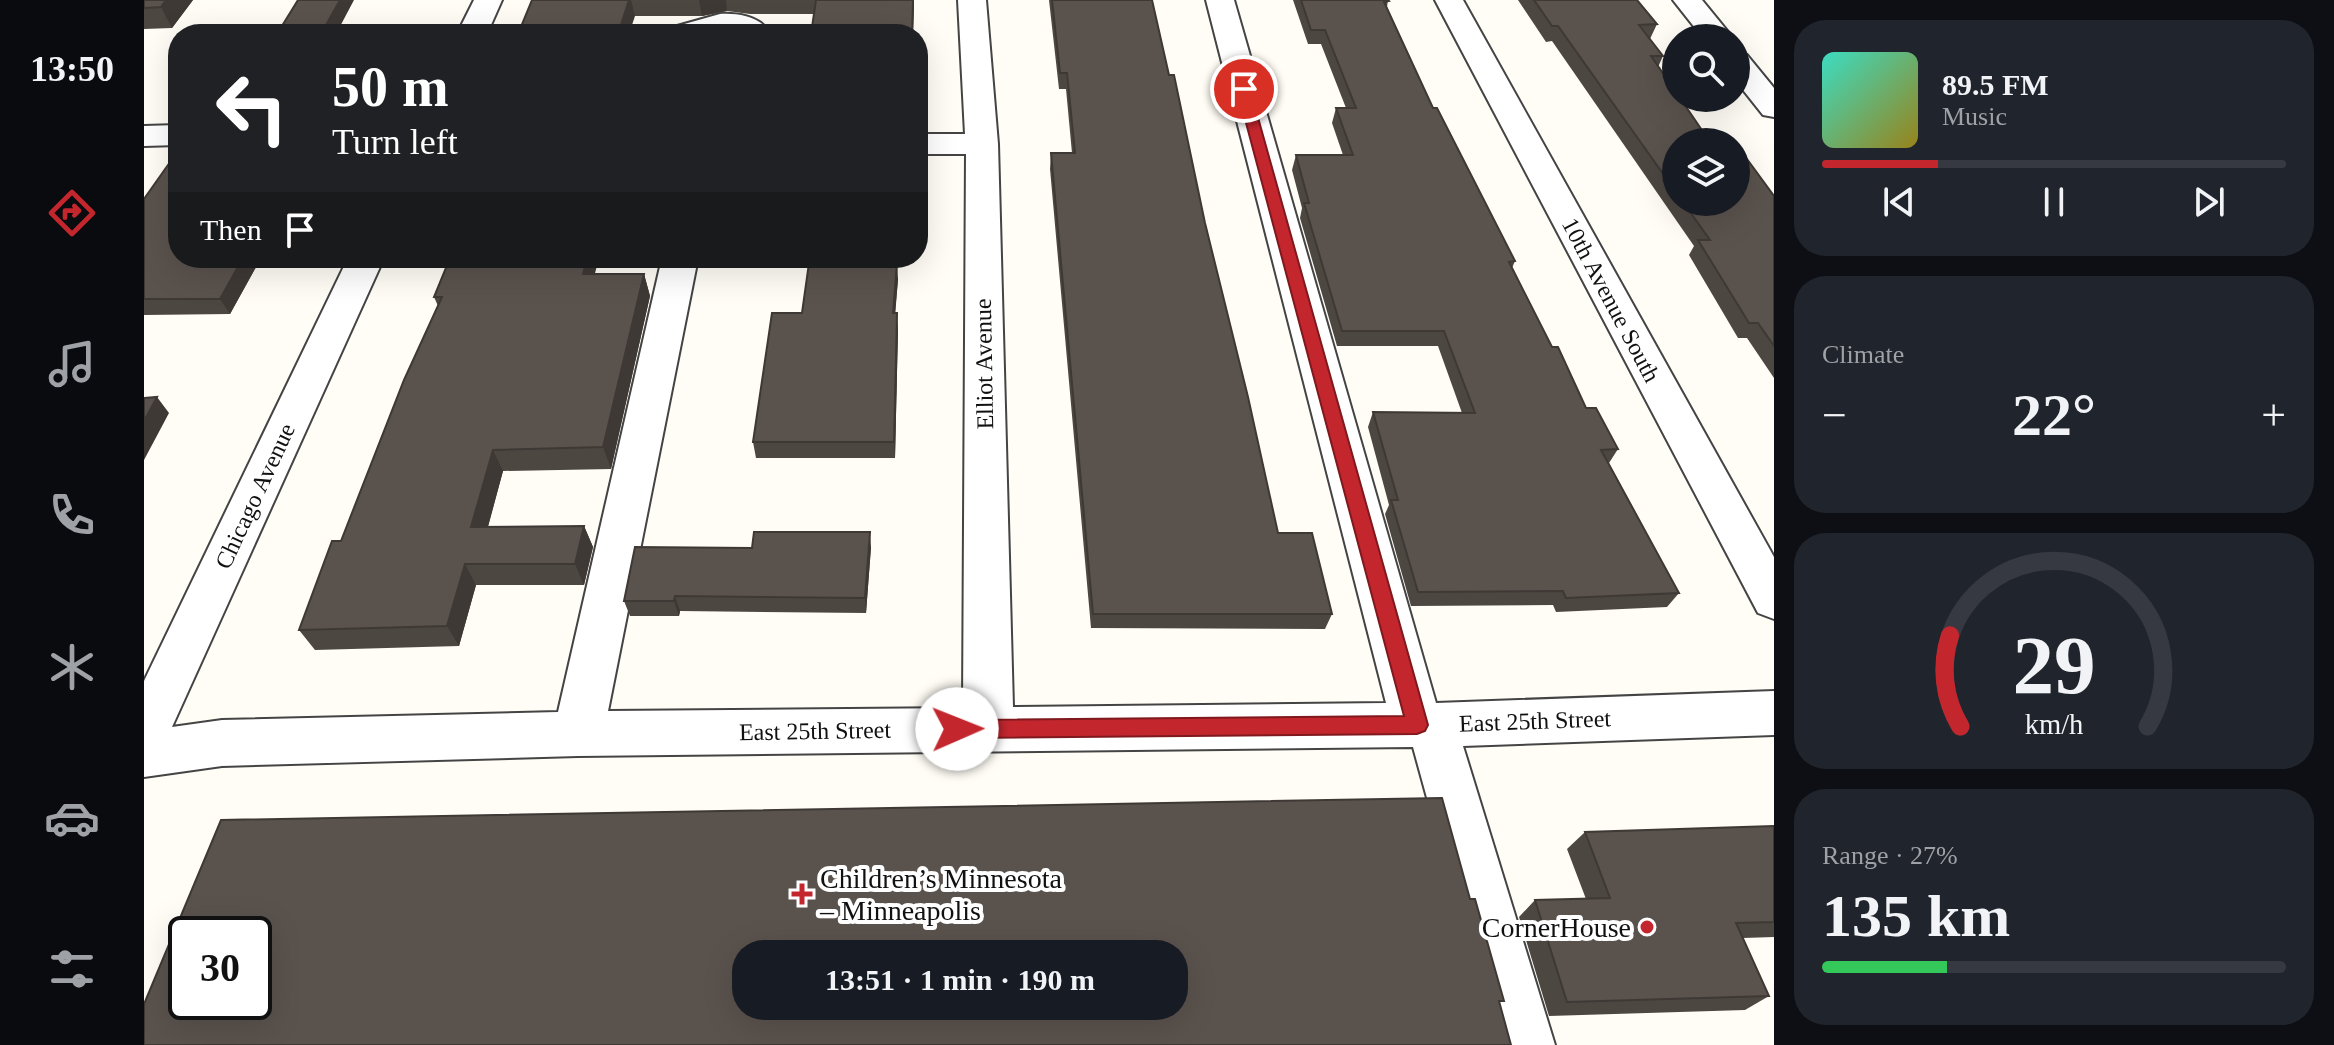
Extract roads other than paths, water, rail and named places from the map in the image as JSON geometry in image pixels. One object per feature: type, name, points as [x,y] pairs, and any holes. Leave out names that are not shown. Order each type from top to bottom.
[{"type":"street","points":[[477,24],[488,0]]},
{"type":"street","name":"Elliot Avenue","points":[[972,0],[982,144],[988,728]]},
{"type":"street","points":[[1220,0],[1424,725],[1525,1045]]},
{"type":"street","name":"10th Avenue South","points":[[1449,0],[1774,600]]},
{"type":"street","points":[[1687,0],[1707,24]]},
{"type":"street","points":[[701,24],[731,10]]},
{"type":"street","points":[[1750,78],[1774,108]]},
{"type":"street","points":[[144,136],[168,135]]},
{"type":"street","points":[[928,144],[982,144]]},
{"type":"street","name":"Chicago Avenue","points":[[144,734],[361,268]]},
{"type":"street","points":[[578,734],[678,268]]},
{"type":"street","name":"East 25th Street","points":[[144,754],[222,743],[578,734],[1424,725],[1774,713]]},
{"type":"place","name":"Children’s Minnesota – Minneapolis","points":[[802,894]]},
{"type":"place","name":"CornerHouse","points":[[1647,927]]}]
